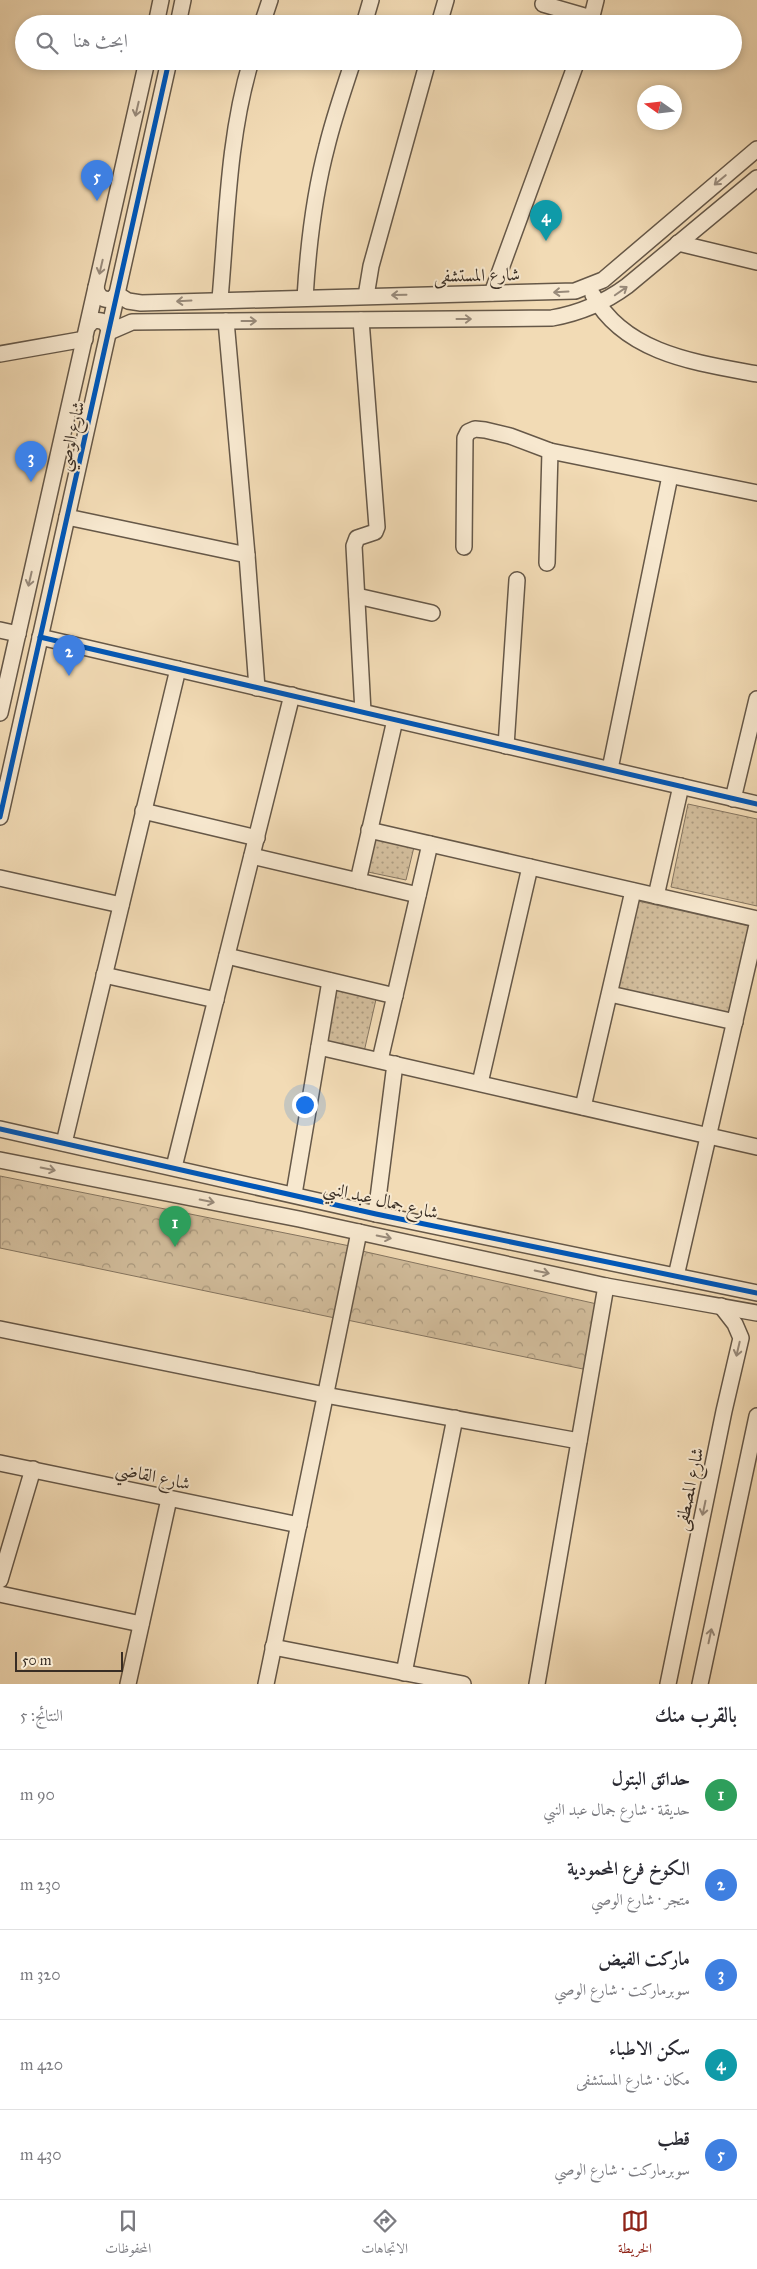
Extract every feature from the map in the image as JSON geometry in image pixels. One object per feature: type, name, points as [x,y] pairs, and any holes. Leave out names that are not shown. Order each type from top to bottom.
[{"type":"street","points":[[158,15],[161,0]]},
{"type":"street","points":[[180,15],[183,0]]},
{"type":"street","points":[[265,15],[270,0]]},
{"type":"street","points":[[367,15],[371,0]]},
{"type":"street","points":[[442,15],[446,0]]},
{"type":"street","points":[[592,15],[596,0]]},
{"type":"street","points":[[544,4],[574,15]]},
{"type":"street","name":"شارع الوصي","points":[[0,817],[66,520],[96,329],[108,298],[146,70]]},
{"type":"street","name":"شارع الوصي","points":[[0,713],[44,517],[96,329],[108,298],[168,70]]},
{"type":"street","points":[[220,299],[234,142],[242,93],[248,70]]},
{"type":"street","points":[[305,298],[308,251],[316,200],[327,146],[350,70]]},
{"type":"street","points":[[366,296],[370,266],[425,70]]},
{"type":"street","points":[[492,293],[574,70]]},
{"type":"street","name":"شارع المستشفى","points":[[108,298],[127,305],[220,299],[560,293],[589,287],[603,280],[757,149]]},
{"type":"street","points":[[0,354],[96,329],[132,322],[552,318],[582,311],[598,304],[627,286],[757,178]]},
{"type":"street","points":[[678,243],[757,262]]},
{"type":"street","points":[[589,287],[598,304],[619,327],[656,350],[690,361],[757,374]]},
{"type":"street","points":[[108,298],[128,318],[148,322]]},
{"type":"street","points":[[147,303],[143,305],[139,313],[148,322]]},
{"type":"street","points":[[361,320],[377,527],[375,532],[357,538],[354,546],[363,712]]},
{"type":"street","points":[[226,321],[248,555],[257,688]]},
{"type":"street","points":[[464,547],[465,438],[468,432],[475,429],[510,436],[550,451],[757,493]]},
{"type":"street","points":[[547,563],[550,451]]},
{"type":"street","points":[[610,769],[670,476]]},
{"type":"street","points":[[44,517],[46,524],[52,529],[60,528],[66,520],[248,555]]},
{"type":"street","points":[[36,555],[41,550],[48,549],[54,554],[57,561]]},
{"type":"street","points":[[506,746],[517,580]]},
{"type":"street","points":[[357,596],[432,613]]},
{"type":"street","points":[[0,630],[18,634]]},
{"type":"street","points":[[40,638],[757,804]]},
{"type":"street","points":[[64,1143],[178,669]]},
{"type":"street","points":[[174,1167],[292,695]]},
{"type":"street","points":[[733,799],[757,699]]},
{"type":"street","points":[[358,881],[395,720]]},
{"type":"street","points":[[656,896],[681,786]]},
{"type":"street","points":[[143,811],[257,838]]},
{"type":"street","points":[[369,830],[757,919]]},
{"type":"street","points":[[376,1214],[387,1062],[395,996],[430,844]]},
{"type":"street","points":[[252,856],[418,895]]},
{"type":"street","points":[[480,1083],[530,867]]},
{"type":"street","points":[[0,878],[121,905]]},
{"type":"street","points":[[583,1107],[633,891]]},
{"type":"street","points":[[683,1300],[682,1278],[708,1136],[757,925]]},
{"type":"street","points":[[227,956],[395,996]]},
{"type":"street","points":[[104,975],[216,1000]]},
{"type":"street","points":[[294,1194],[330,981]]},
{"type":"street","points":[[610,994],[734,1022]]},
{"type":"street","points":[[319,1047],[757,1147]]},
{"type":"street","name":"شارع جمال عبد النبي","points":[[1,1129],[376,1214],[757,1294]]},
{"type":"street","name":"شارع جمال عبد النبي","points":[[0,1160],[359,1232],[606,1286],[757,1313]]},
{"type":"street","points":[[266,1684],[359,1232]]},
{"type":"street","points":[[537,1684],[606,1286]]},
{"type":"street","name":"شارع المصطفى","points":[[668,1684],[724,1411],[741,1338],[735,1324],[721,1306]]},
{"type":"street","points":[[0,1329],[325,1395],[579,1441]]},
{"type":"street","points":[[700,1684],[757,1416]]},
{"type":"street","points":[[404,1672],[455,1418]]},
{"type":"street","name":"شارع القاضي","points":[[0,1463],[299,1525]]},
{"type":"street","points":[[0,1580],[33,1469]]},
{"type":"street","points":[[128,1684],[169,1499]]},
{"type":"street","points":[[0,1594],[141,1624]]},
{"type":"street","points":[[274,1647],[463,1684]]},
{"type":"green space","points":[[688,804],[757,819],[757,906],[671,887]]},
{"type":"green space","points":[[375,838],[414,847],[406,880],[368,872]]},
{"type":"green space","points":[[638,901],[749,926],[730,1014],[618,989]]},
{"type":"green space","points":[[336,986],[377,995],[364,1052],[323,1042]]},
{"type":"green space","points":[[0,1176],[350,1246],[335,1318],[0,1248]]},
{"type":"green space","points":[[362,1251],[597,1304],[583,1369],[347,1320]]},
{"type":"cycle path","points":[[0,817],[167,70]]},
{"type":"cycle path","points":[[40,637],[757,804]]},
{"type":"cycle path","points":[[0,1129],[376,1214],[757,1293]]},
{"type":"place","name":"قطب","points":[[97,201]]},
{"type":"place","name":"سكن الاطباء","points":[[546,241]]},
{"type":"place","name":"ماركت الفيض","points":[[31,482]]},
{"type":"place","name":"الكوخ فرع المحمودية","points":[[69,676]]},
{"type":"place","name":"حدائق البتول","points":[[175,1247]]}]
